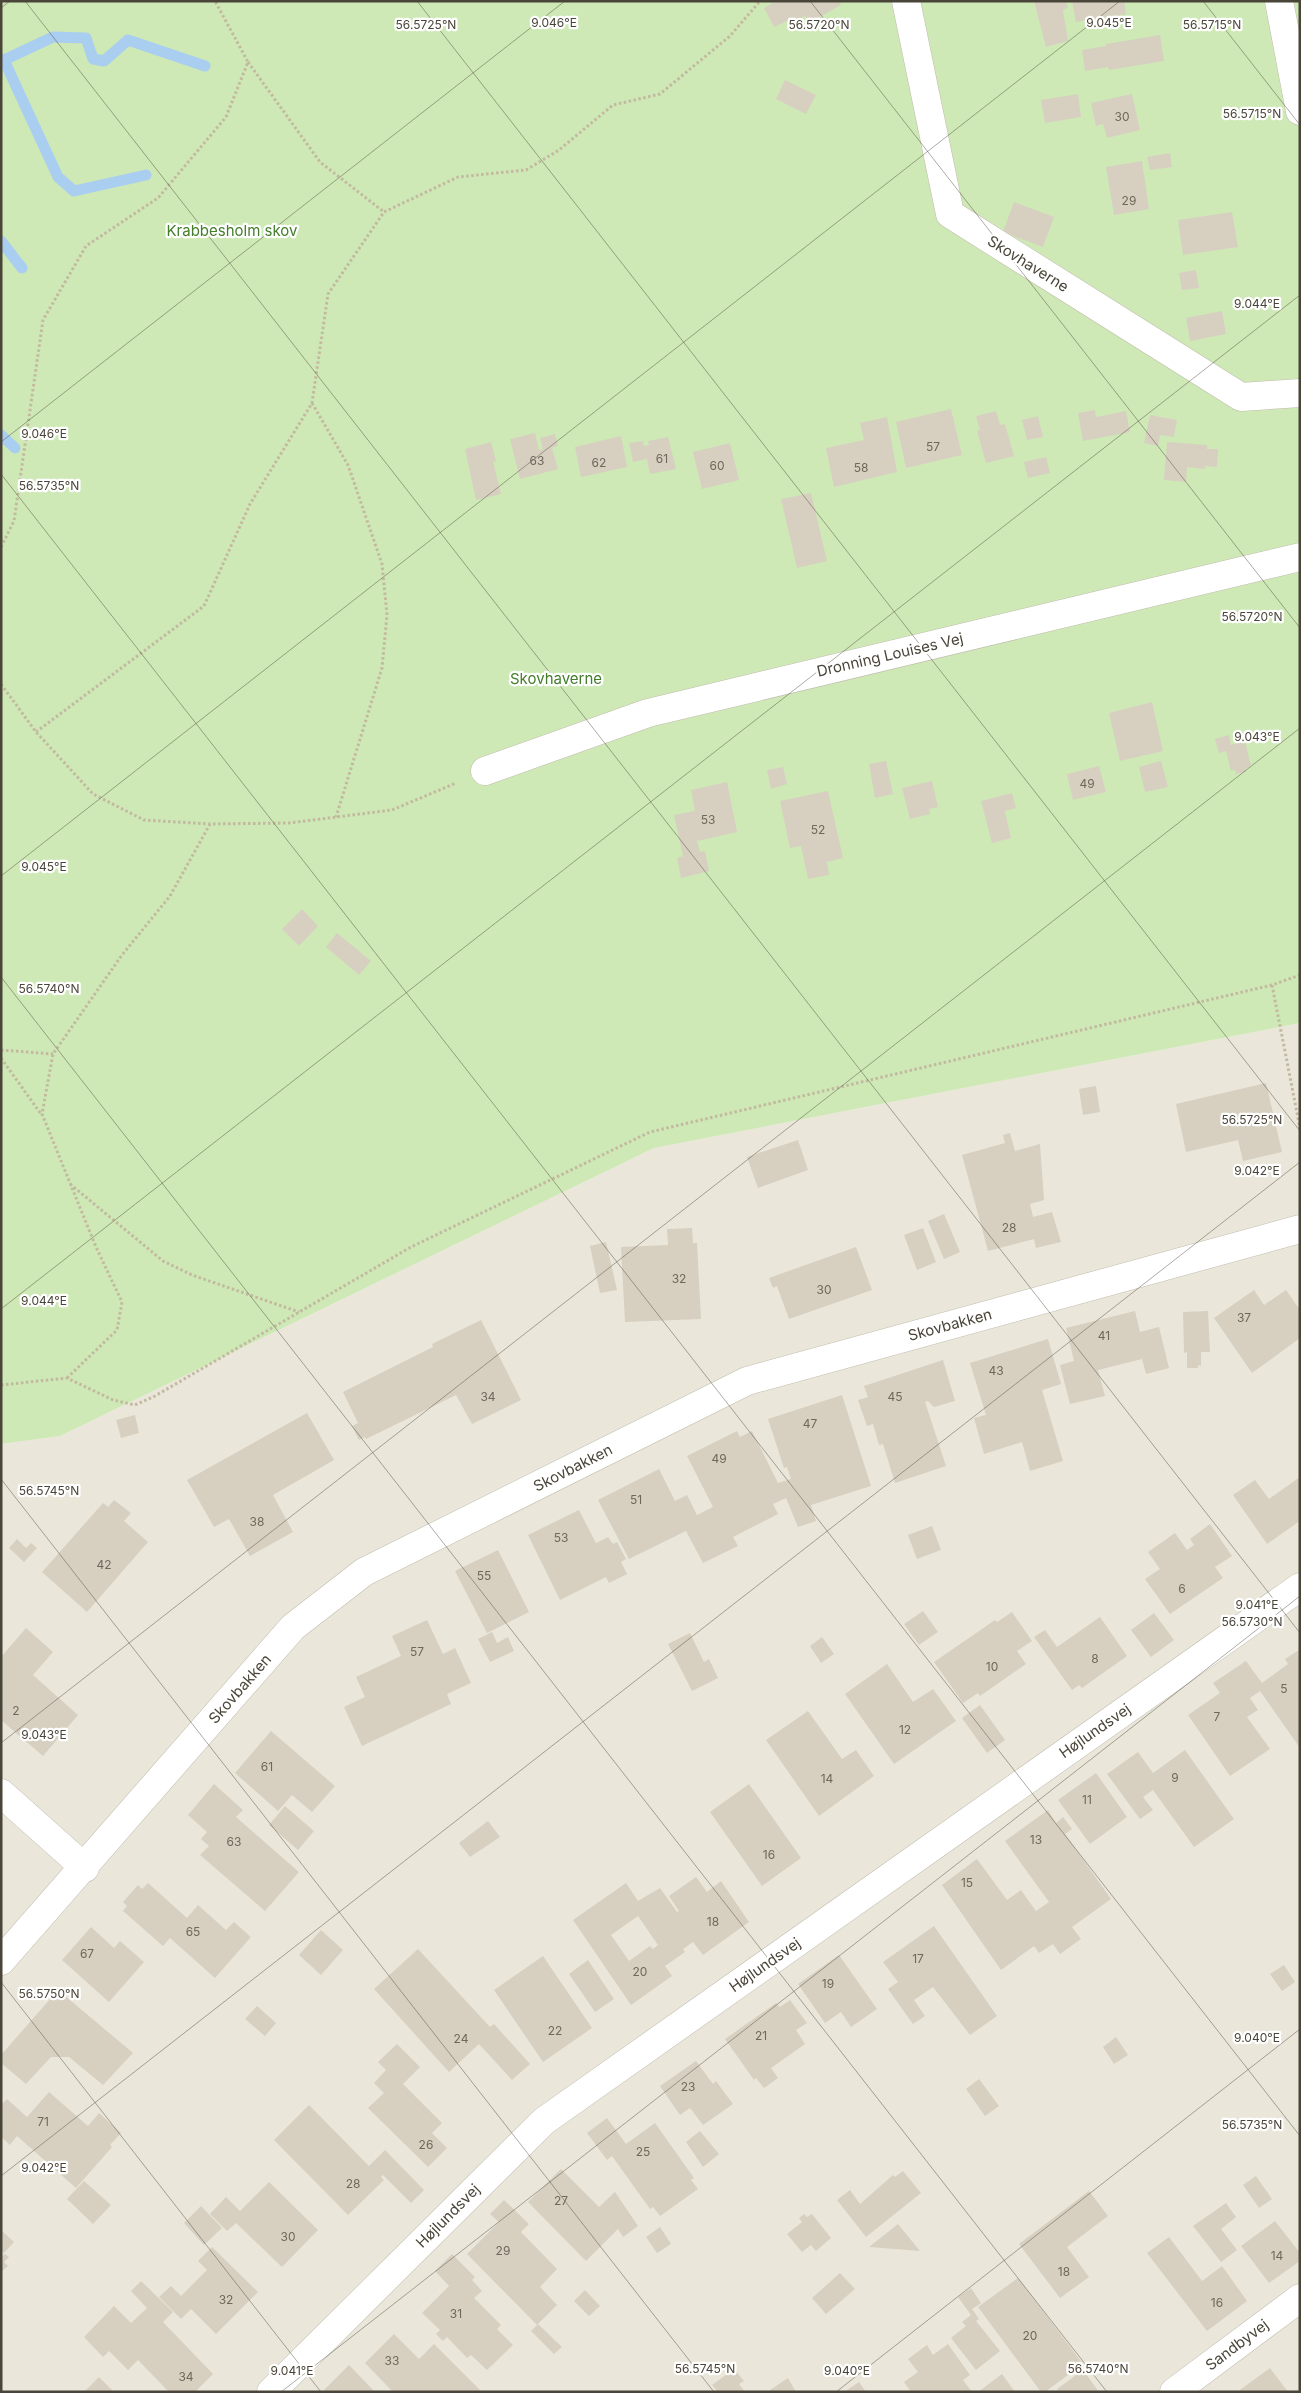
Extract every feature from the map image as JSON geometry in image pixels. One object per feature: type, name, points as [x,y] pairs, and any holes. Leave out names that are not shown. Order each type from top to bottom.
[{"type":"street","name":"Skovhaverne","points":[[906,1],[950,214],[1240,397],[1300,392]]},
{"type":"street","points":[[1279,1],[1300,111]]},
{"type":"street","name":"Dronning Louises Vej","points":[[485,771],[648,712],[1300,557]]},
{"type":"street","name":"Skovbakken","points":[[1,1961],[85,1868],[293,1627],[364,1572],[747,1381],[1300,1229]]},
{"type":"street","name":"Højlundsvej","points":[[271,2392],[544,2121],[1300,1587]]},
{"type":"street","points":[[1,1792],[85,1868]]},
{"type":"street","name":"Sandbyvej","points":[[1174,2392],[1300,2298]]},
{"type":"path","points":[[215,1],[248,62],[320,162],[384,212]]},
{"type":"path","points":[[36,732],[204,606],[250,504],[312,403],[328,294],[384,212],[458,177],[526,170],[559,150],[613,105],[660,94],[730,36],[760,1]]},
{"type":"path","points":[[1,547],[14,521],[43,320],[86,246],[158,198],[226,117],[248,62]]},
{"type":"path","points":[[312,403],[348,465],[382,564],[387,615],[382,668],[336,817]]},
{"type":"path","points":[[1,684],[36,732],[93,794],[144,820],[210,824],[289,823],[392,810],[485,771]]},
{"type":"path","points":[[42,1114],[53,1054],[122,955],[170,896],[210,824]]},
{"type":"path","points":[[1,1385],[67,1378],[113,1400],[135,1405],[155,1396],[411,1247],[650,1132],[1272,985],[1300,975]]},
{"type":"path","points":[[1272,985],[1300,1128]]},
{"type":"path","points":[[1,1050],[53,1054]]},
{"type":"path","points":[[1,1058],[42,1114],[69,1183],[122,1302],[117,1330],[67,1378]]},
{"type":"path","points":[[69,1183],[163,1261],[192,1275],[299,1312]]},
{"type":"shaded area","points":[[1300,1023],[1300,2392],[1,2392],[1,1444],[60,1436],[654,1148]]},
{"type":"green space","name":"Krabbesholm skov","points":[[1,1],[1300,1],[1300,1023],[654,1148],[60,1436],[1,1444]]},
{"type":"building","points":[[776,1],[839,1],[841,5],[809,23],[805,16],[796,21],[795,17],[774,27],[764,8]]},
{"type":"building","points":[[1034,1],[1066,1],[1068,8],[1063,10],[1068,41],[1046,47]]},
{"type":"building","points":[[1072,1],[1124,1],[1126,14],[1076,22]]},
{"type":"building","points":[[1160,35],[1164,61],[1109,70],[1108,67],[1085,71],[1082,50]]},
{"type":"building","points":[[785,80],[816,95],[806,114],[776,99]]},
{"type":"building","points":[[1078,94],[1081,117],[1045,123],[1041,100]]},
{"type":"building","points":[[1132,94],[1140,130],[1107,138],[1103,124],[1096,126],[1091,103]]},
{"type":"building","points":[[1170,153],[1172,167],[1150,170],[1147,157]]},
{"type":"building","points":[[1142,161],[1149,209],[1114,215],[1106,167]]},
{"type":"building","points":[[1014,202],[1054,217],[1043,247],[1003,232]]},
{"type":"building","points":[[1232,212],[1238,247],[1183,255],[1178,220]]},
{"type":"building","points":[[1196,270],[1199,288],[1182,290],[1179,273]]},
{"type":"building","points":[[1222,311],[1226,334],[1190,341],[1186,318]]},
{"type":"building","points":[[951,409],[962,455],[906,468],[896,422]]},
{"type":"building","points":[[1095,410],[1096,417],[1126,411],[1130,432],[1083,441],[1078,413]]},
{"type":"building","points":[[996,411],[1000,425],[1005,424],[1014,456],[986,463],[977,431],[980,430],[976,416]]},
{"type":"building","points":[[1150,415],[1177,420],[1174,437],[1160,435],[1158,446],[1144,443]]},
{"type":"building","points":[[1038,416],[1043,437],[1027,440],[1022,420]]},
{"type":"building","points":[[887,417],[897,472],[834,487],[826,448],[864,440],[860,423]]},
{"type":"building","points":[[535,433],[539,450],[543,449],[540,438],[555,434],[558,446],[552,448],[558,469],[520,479],[510,439]]},
{"type":"building","points":[[621,436],[627,467],[581,477],[575,447]]},
{"type":"building","points":[[668,437],[676,469],[650,474],[647,459],[633,462],[629,443],[643,441],[644,446],[649,445],[648,441]]},
{"type":"building","points":[[491,442],[496,461],[493,462],[501,494],[476,500],[465,449]]},
{"type":"building","points":[[1167,442],[1207,445],[1207,449],[1218,449],[1217,467],[1205,466],[1205,469],[1187,467],[1186,482],[1164,480]]},
{"type":"building","points":[[730,443],[739,480],[702,489],[693,452]]},
{"type":"building","points":[[1046,457],[1050,473],[1028,478],[1024,462]]},
{"type":"building","points":[[811,493],[827,561],[797,568],[781,499]]},
{"type":"building","points":[[1152,702],[1163,751],[1120,761],[1109,713]]},
{"type":"building","points":[[1229,735],[1231,745],[1245,741],[1251,766],[1246,768],[1246,772],[1236,774],[1235,770],[1231,771],[1226,751],[1219,753],[1215,739]]},
{"type":"building","points":[[886,761],[893,794],[875,798],[869,764]]},
{"type":"building","points":[[1161,761],[1168,787],[1145,792],[1139,767]]},
{"type":"building","points":[[1099,766],[1106,792],[1073,800],[1067,774]]},
{"type":"building","points":[[783,767],[787,784],[771,789],[767,770]]},
{"type":"building","points":[[932,781],[938,807],[929,809],[930,814],[910,819],[902,788]]},
{"type":"building","points":[[727,782],[737,832],[697,841],[700,852],[705,851],[709,871],[681,878],[677,858],[683,856],[674,815],[695,811],[691,790]]},
{"type":"building","points":[[828,791],[843,858],[827,862],[829,875],[808,879],[801,846],[790,848],[780,801]]},
{"type":"building","points":[[1012,793],[1016,808],[1005,811],[1011,838],[992,843],[981,801]]},
{"type":"building","points":[[302,909],[318,926],[299,946],[282,929]]},
{"type":"building","points":[[337,933],[371,961],[359,975],[326,947]]},
{"type":"building","points":[[1266,1083],[1282,1152],[1243,1161],[1238,1140],[1186,1152],[1176,1104]]},
{"type":"building","points":[[1096,1086],[1100,1112],[1083,1115],[1079,1089]]},
{"type":"building","points":[[1010,1133],[1015,1151],[1040,1144],[1044,1200],[1030,1204],[1033,1217],[1052,1212],[1061,1242],[1036,1248],[1034,1239],[988,1251],[962,1155],[1005,1143],[1003,1135]]},
{"type":"building","points":[[798,1140],[808,1170],[758,1188],[747,1157]]},
{"type":"building","points":[[944,1214],[960,1252],[944,1259],[928,1221]]},
{"type":"building","points":[[692,1228],[693,1243],[697,1243],[701,1319],[625,1322],[621,1247],[668,1245],[667,1229]]},
{"type":"building","points":[[923,1228],[936,1262],[917,1270],[904,1235]]},
{"type":"building","points":[[606,1242],[617,1290],[600,1293],[590,1246]]},
{"type":"building","points":[[856,1247],[872,1290],[789,1319],[777,1286],[773,1288],[769,1278]]},
{"type":"building","points":[[1254,1290],[1264,1305],[1286,1290],[1300,1310],[1300,1338],[1252,1373],[1214,1318]]},
{"type":"building","points":[[1135,1311],[1140,1332],[1159,1327],[1169,1368],[1146,1374],[1142,1359],[1098,1370],[1105,1396],[1070,1404],[1060,1365],[1074,1361],[1066,1328]]},
{"type":"building","points":[[1208,1311],[1210,1352],[1201,1352],[1201,1366],[1198,1365],[1198,1368],[1187,1368],[1187,1352],[1184,1353],[1183,1312]]},
{"type":"building","points":[[481,1320],[521,1400],[472,1424],[456,1395],[366,1439],[365,1437],[359,1440],[352,1426],[358,1423],[343,1392],[433,1347],[432,1344]]},
{"type":"building","points":[[1048,1339],[1061,1384],[1042,1390],[1063,1461],[1030,1471],[1022,1442],[984,1454],[974,1418],[986,1415],[970,1363]]},
{"type":"building","points":[[943,1360],[955,1401],[934,1407],[928,1401],[925,1402],[946,1466],[895,1483],[883,1444],[879,1445],[873,1424],[867,1426],[858,1400],[868,1397],[864,1386]]},
{"type":"building","points":[[842,1395],[871,1486],[811,1505],[816,1521],[798,1527],[786,1498],[773,1504],[778,1514],[733,1537],[738,1546],[703,1563],[686,1531],[629,1559],[598,1500],[659,1469],[675,1501],[687,1495],[697,1515],[713,1507],[687,1456],[737,1431],[740,1437],[752,1431],[778,1483],[791,1479],[787,1467],[784,1468],[768,1419]]},
{"type":"building","points":[[307,1413],[334,1460],[273,1495],[293,1532],[250,1556],[229,1519],[214,1527],[187,1480]]},
{"type":"building","points":[[135,1415],[139,1433],[121,1438],[116,1420]]},
{"type":"building","points":[[1300,1477],[1300,1521],[1267,1544],[1233,1495],[1255,1480],[1269,1499]]},
{"type":"building","points":[[114,1500],[131,1513],[124,1521],[148,1542],[87,1612],[42,1572],[103,1503],[108,1507]]},
{"type":"building","points":[[579,1510],[596,1543],[608,1537],[613,1544],[617,1542],[626,1559],[621,1562],[627,1574],[609,1583],[606,1577],[560,1600],[528,1535]]},
{"type":"building","points":[[1210,1524],[1232,1556],[1215,1567],[1223,1578],[1170,1614],[1145,1579],[1160,1569],[1148,1552],[1175,1533],[1187,1550],[1194,1545],[1190,1539]]},
{"type":"building","points":[[932,1526],[941,1550],[917,1559],[908,1535]]},
{"type":"building","points":[[17,1539],[26,1548],[31,1543],[37,1548],[24,1562],[9,1548]]},
{"type":"building","points":[[498,1550],[529,1612],[487,1633],[455,1571]]},
{"type":"building","points":[[923,1611],[938,1632],[919,1645],[904,1624]]},
{"type":"building","points":[[1012,1612],[1032,1641],[1017,1651],[1026,1664],[980,1696],[978,1693],[963,1703],[934,1662],[995,1620],[997,1622]]},
{"type":"building","points":[[1154,1613],[1174,1640],[1151,1657],[1131,1630]]},
{"type":"building","points":[[1100,1617],[1127,1656],[1082,1688],[1079,1685],[1072,1690],[1034,1637],[1045,1630],[1057,1647]]},
{"type":"building","points":[[427,1620],[443,1654],[455,1648],[471,1683],[447,1694],[451,1704],[362,1746],[344,1707],[365,1697],[356,1677],[401,1656],[392,1636]]},
{"type":"building","points":[[26,1628],[53,1652],[33,1675],[78,1715],[43,1756],[1,1720],[1,1657]]},
{"type":"building","points":[[492,1632],[497,1643],[508,1637],[514,1651],[490,1662],[478,1639]]},
{"type":"building","points":[[690,1633],[704,1662],[709,1659],[718,1678],[692,1691],[668,1644]]},
{"type":"building","points":[[822,1637],[834,1654],[821,1663],[810,1646]]},
{"type":"building","points":[[1299,1650],[1300,1748],[1260,1691],[1250,1698],[1258,1710],[1247,1717],[1270,1749],[1230,1776],[1188,1715],[1220,1693],[1213,1683],[1246,1661],[1262,1683],[1288,1664],[1285,1659]]},
{"type":"building","points":[[887,1664],[913,1702],[933,1689],[956,1721],[894,1764],[845,1694]]},
{"type":"building","points":[[980,1705],[1005,1740],[987,1753],[962,1718]]},
{"type":"building","points":[[808,1711],[842,1759],[856,1750],[874,1776],[819,1816],[766,1740]]},
{"type":"building","points":[[271,1731],[335,1786],[312,1812],[292,1795],[278,1811],[235,1773]]},
{"type":"building","points":[[1185,1750],[1234,1819],[1194,1847],[1153,1790],[1143,1797],[1153,1810],[1140,1819],[1107,1774],[1138,1752],[1153,1773]]},
{"type":"building","points":[[1096,1773],[1127,1817],[1090,1844],[1058,1800]]},
{"type":"building","points":[[214,1784],[243,1810],[236,1817],[299,1872],[265,1911],[200,1855],[209,1846],[201,1839],[207,1832],[188,1815]]},
{"type":"building","points":[[749,1784],[801,1858],[762,1886],[710,1812]]},
{"type":"building","points":[[285,1806],[314,1831],[298,1850],[269,1825]]},
{"type":"building","points":[[1048,1810],[1056,1823],[1063,1817],[1072,1829],[1065,1834],[1111,1899],[1072,1927],[1081,1939],[1060,1954],[1053,1944],[1039,1953],[1034,1946],[1001,1970],[942,1885],[977,1859],[1007,1900],[1021,1890],[1036,1911],[1049,1902],[1005,1841]]},
{"type":"building","points":[[488,1821],[500,1837],[470,1857],[459,1843]]},
{"type":"building","points":[[696,1877],[707,1892],[721,1881],[749,1922],[703,1955],[693,1942],[683,1949],[685,1952],[665,1966],[672,1976],[631,2005],[573,1920],[626,1883],[638,1901],[660,1888],[677,1912],[679,1911],[669,1896]],"holes":[[[638,1916],[658,1945],[653,1949],[650,1946],[629,1961],[611,1935]]]},
{"type":"building","points":[[148,1883],[187,1918],[198,1905],[226,1930],[234,1922],[251,1937],[215,1978],[170,1938],[163,1946],[123,1911],[127,1906],[123,1902],[138,1885],[142,1889]]},
{"type":"building","points":[[934,1926],[997,2016],[970,2035],[933,1987],[914,2000],[925,2016],[913,2024],[888,1989],[898,1982],[883,1962]]},
{"type":"building","points":[[91,1927],[114,1948],[120,1941],[144,1962],[109,2002],[62,1960]]},
{"type":"building","points":[[321,1930],[343,1950],[321,1975],[299,1955]]},
{"type":"building","points":[[418,1949],[490,2027],[494,2024],[530,2064],[512,2080],[479,2044],[449,2072],[374,1989]]},
{"type":"building","points":[[839,1955],[877,2009],[851,2027],[841,2012],[825,2023],[798,1984]]},
{"type":"building","points":[[543,1956],[592,2028],[543,2062],[494,1990]]},
{"type":"building","points":[[588,1960],[614,1999],[595,2012],[569,1974]]},
{"type":"building","points":[[1284,1965],[1295,1982],[1282,1991],[1270,1974]]},
{"type":"building","points":[[58,1990],[133,2053],[103,2085],[69,2057],[51,2057],[26,2084],[1,2063],[1,2055]]},
{"type":"building","points":[[790,2000],[807,2023],[796,2030],[805,2044],[771,2068],[778,2078],[764,2088],[756,2078],[754,2080],[725,2039],[776,2003],[780,2007]]},
{"type":"building","points":[[257,2006],[276,2023],[265,2036],[245,2019]]},
{"type":"building","points":[[1116,2037],[1128,2055],[1114,2064],[1103,2047]]},
{"type":"building","points":[[397,2044],[420,2067],[403,2084],[442,2123],[432,2133],[447,2148],[428,2167],[368,2108],[384,2093],[374,2083],[386,2070],[378,2062]]},
{"type":"building","points":[[696,2061],[713,2084],[716,2081],[733,2104],[703,2125],[690,2108],[680,2115],[660,2086]]},
{"type":"building","points":[[979,2079],[999,2106],[985,2116],[966,2089]]},
{"type":"building","points":[[49,2092],[88,2126],[99,2113],[121,2133],[110,2145],[112,2147],[76,2188],[17,2136],[10,2145],[1,2137],[1,2105],[7,2099],[27,2117]]},
{"type":"building","points":[[309,2105],[369,2166],[385,2150],[424,2190],[411,2203],[383,2175],[381,2177],[384,2180],[348,2215],[274,2140]]},
{"type":"building","points":[[607,2118],[626,2144],[655,2123],[694,2178],[691,2180],[698,2189],[660,2216],[653,2207],[650,2209],[612,2156],[607,2160],[587,2133]]},
{"type":"building","points":[[700,2131],[719,2154],[703,2167],[686,2142]]},
{"type":"building","points":[[561,2169],[599,2207],[615,2192],[638,2226],[623,2237],[618,2229],[586,2261],[528,2202]]},
{"type":"building","points":[[903,2171],[921,2193],[866,2237],[837,2200],[850,2190],[860,2204],[893,2175],[895,2177]]},
{"type":"building","points":[[1256,2176],[1272,2199],[1259,2208],[1243,2185]]},
{"type":"building","points":[[84,2181],[111,2205],[93,2224],[67,2199]]},
{"type":"building","points":[[269,2182],[318,2230],[282,2267],[236,2223],[227,2231],[210,2214],[226,2197],[240,2211]]},
{"type":"building","points":[[1089,2191],[1108,2216],[1067,2247],[1089,2277],[1060,2298],[1019,2244]]},
{"type":"building","points":[[504,2200],[529,2224],[521,2232],[557,2269],[540,2287],[557,2305],[538,2324],[562,2347],[554,2354],[531,2331],[537,2325],[467,2254],[499,2222],[490,2214]]},
{"type":"building","points":[[1226,2203],[1236,2217],[1221,2229],[1237,2250],[1221,2262],[1193,2226]]},
{"type":"building","points":[[201,2206],[222,2228],[204,2245],[184,2223]]},
{"type":"building","points":[[804,2214],[807,2217],[812,2214],[831,2238],[816,2251],[811,2245],[802,2252],[787,2234],[802,2222],[799,2218]]},
{"type":"building","points":[[1275,2221],[1300,2253],[1300,2261],[1269,2283],[1241,2246]]},
{"type":"building","points":[[898,2224],[920,2251],[869,2247]]},
{"type":"building","points":[[660,2227],[671,2244],[657,2253],[646,2237]]},
{"type":"building","points":[[1,2230],[14,2242],[4,2253],[1,2250]]},
{"type":"building","points":[[1169,2237],[1202,2281],[1222,2266],[1247,2301],[1207,2331],[1147,2253]]},
{"type":"building","points":[[212,2247],[258,2292],[216,2334],[191,2309],[181,2319],[159,2297],[171,2286],[181,2296],[207,2270],[198,2261]]},
{"type":"building","points":[[5,2254],[9,2257],[4,2262],[8,2266],[1,2272],[1,2257]]},
{"type":"building","points":[[452,2254],[475,2277],[472,2280],[482,2291],[474,2298],[501,2325],[497,2329],[513,2345],[487,2370],[471,2355],[467,2358],[447,2337],[443,2341],[436,2334],[440,2330],[422,2313],[449,2286],[435,2271]]},
{"type":"building","points":[[840,2273],[855,2289],[826,2314],[812,2298]]},
{"type":"building","points":[[1018,2278],[1083,2364],[1045,2392],[1041,2392],[978,2307]]},
{"type":"building","points":[[141,2281],[173,2312],[163,2322],[213,2374],[195,2392],[169,2392],[138,2360],[128,2370],[109,2351],[103,2357],[84,2337],[114,2306],[131,2323],[147,2308],[131,2291]]},
{"type":"building","points":[[971,2288],[981,2303],[972,2309],[979,2319],[976,2321],[1000,2351],[976,2370],[951,2338],[966,2326],[962,2322],[971,2315],[958,2297]]},
{"type":"building","points":[[585,2290],[600,2306],[589,2316],[574,2301]]},
{"type":"building","points":[[394,2334],[419,2359],[434,2344],[482,2392],[393,2392],[365,2363]]},
{"type":"building","points":[[948,2344],[970,2375],[963,2380],[972,2392],[911,2392],[904,2382],[918,2372],[908,2359],[927,2345],[933,2355]]},
{"type":"building","points":[[349,2365],[375,2392],[326,2392],[324,2390]]},
{"type":"building","points":[[1270,2368],[1288,2392],[1237,2392]]},
{"type":"building","points":[[734,2369],[744,2381],[739,2384],[745,2392],[718,2392],[712,2385]]},
{"type":"building","points":[[1083,2370],[1099,2392],[1059,2392],[1057,2389]]},
{"type":"building","points":[[1002,2374],[1015,2392],[978,2392]]},
{"type":"building","points":[[99,2377],[114,2392],[84,2392]]},
{"type":"building","points":[[788,2378],[796,2392],[771,2392],[770,2390]]},
{"type":"building","points":[[859,2382],[866,2392],[848,2392],[847,2390]]},
{"type":"waterway","points":[[4,60],[53,37],[86,38],[93,59],[104,61],[128,40],[205,66]]},
{"type":"waterway","points":[[1,59],[4,60],[58,177],[74,191],[146,175]]},
{"type":"waterway","points":[[1,241],[22,268]]},
{"type":"waterway","points":[[1,435],[15,448]]}]
